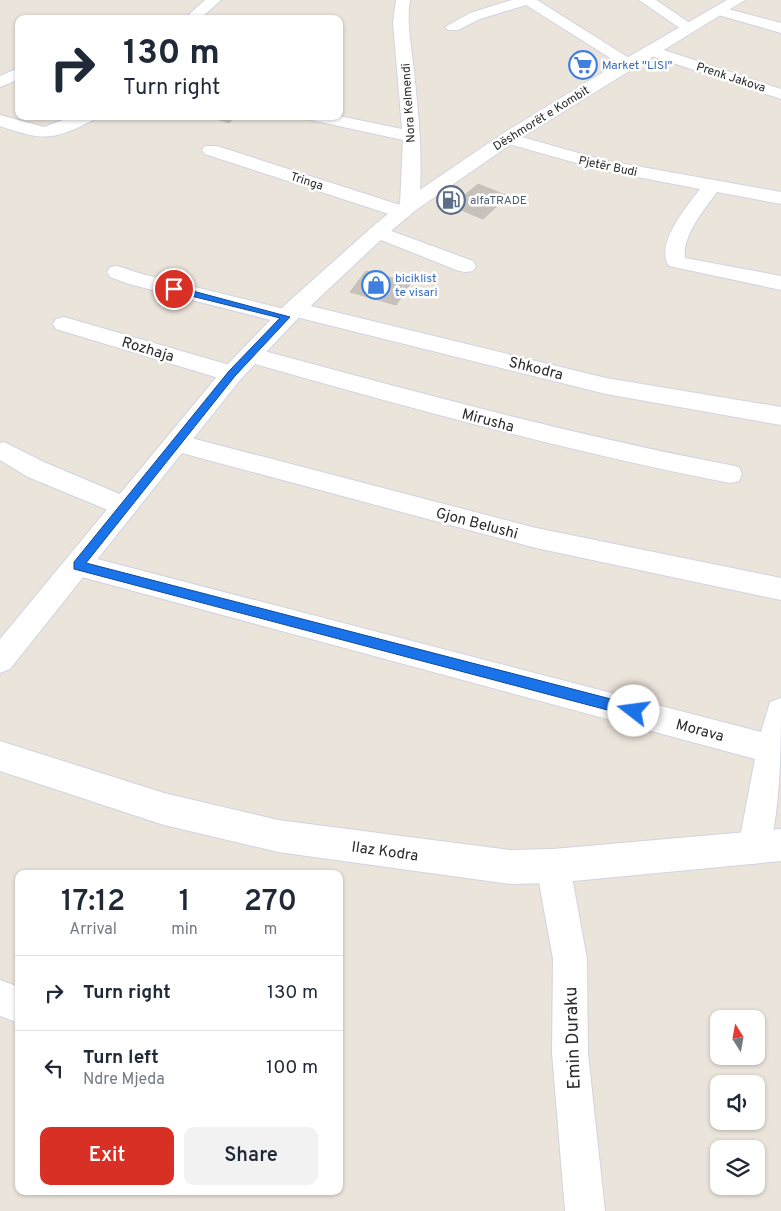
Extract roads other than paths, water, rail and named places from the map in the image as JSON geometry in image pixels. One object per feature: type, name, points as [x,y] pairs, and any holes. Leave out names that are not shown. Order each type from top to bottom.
[{"type":"street","points":[[196,15],[214,0]]},
{"type":"street","name":"Nora Kelmendi","points":[[403,0],[399,20],[404,54],[413,177],[406,209]]},
{"type":"street","points":[[453,27],[475,16],[527,0],[629,63]]},
{"type":"street","points":[[646,0],[689,28]]},
{"type":"street","name":"Dëshmorët e Kombit","points":[[0,660],[232,374],[290,313],[378,232],[406,209],[508,138],[629,63],[738,0]]},
{"type":"street","points":[[720,11],[781,28]]},
{"type":"street","name":"Prenk Jakova","points":[[652,51],[781,94]]},
{"type":"street","points":[[0,82],[15,75]]},
{"type":"street","points":[[0,120],[40,134],[52,134],[79,120]]},
{"type":"street","points":[[336,120],[410,136]]},
{"type":"street","name":"Pjetër Budi","points":[[508,138],[601,165],[711,187],[781,198]]},
{"type":"street","name":"Tringa","points":[[211,150],[406,209]]},
{"type":"street","points":[[711,187],[682,230],[675,248],[674,259],[679,263],[781,283]]},
{"type":"street","points":[[378,232],[466,266]]},
{"type":"street","name":"Shkodra","points":[[117,272],[136,279],[290,313],[402,334],[606,386],[781,416]]},
{"type":"street","name":"Rozhaja","points":[[64,324],[232,374]]},
{"type":"street","name":"Mirusha","points":[[249,355],[513,427],[637,456],[730,474]]},
{"type":"street","name":"Gjon Belushi","points":[[176,443],[536,538],[781,589]]},
{"type":"street","points":[[4,450],[37,470],[125,507]]},
{"type":"street","name":"Morava","points":[[78,565],[772,749]]},
{"type":"street","points":[[768,847],[772,749],[781,712]]},
{"type":"street","name":"Ilaz Kodra","points":[[0,756],[164,809],[278,836],[510,867],[553,866],[768,847]]},
{"type":"street","name":"Emin Duraku","points":[[553,866],[570,960],[570,1054],[585,1211]]},
{"type":"street","points":[[0,998],[15,1004]]},
{"type":"place","name":"Market \"LISI\"","points":[[583,65]]},
{"type":"place","name":"alfaTRADE","points":[[451,200]]},
{"type":"place","name":"biciklist te visari","points":[[376,285]]}]
